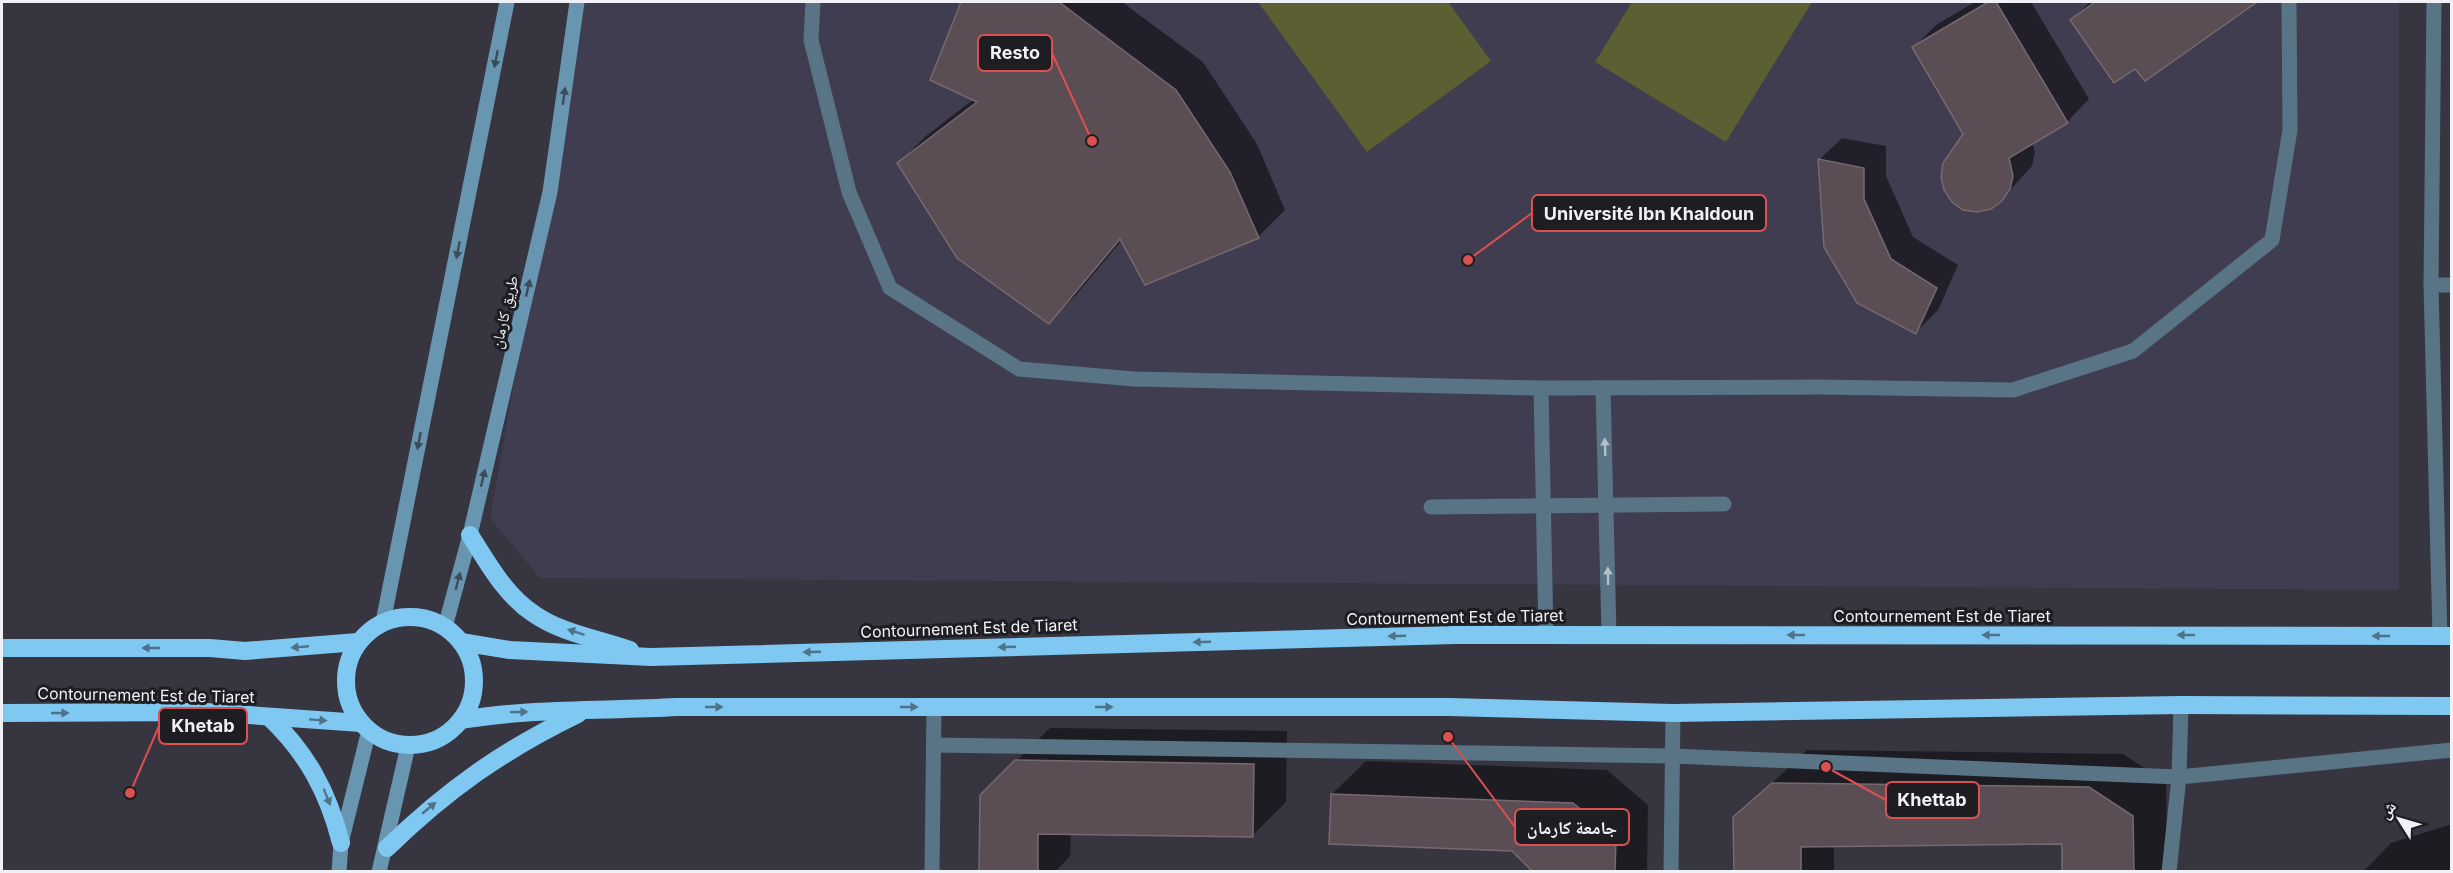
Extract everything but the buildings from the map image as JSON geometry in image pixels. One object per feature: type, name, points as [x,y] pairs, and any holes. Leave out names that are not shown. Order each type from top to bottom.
[{"type":"highway","points":[[470,535],[499,579],[533,614],[552,624],[651,657]]},
{"type":"highway","points":[[404,617],[426,619],[445,627],[461,642],[471,660],[474,680],[471,701],[461,720],[447,734],[429,743],[408,746],[391,743],[365,727],[350,705],[345,683],[349,662],[358,642],[383,622],[404,617]]},
{"type":"highway","name":"Contournement Est de Tiaret","points":[[461,642],[510,650],[651,657],[1546,635],[2446,636]]},
{"type":"highway","points":[[2,648],[210,648],[245,651],[358,642]]},
{"type":"highway","points":[[461,720],[511,712],[584,712],[677,707],[1449,707],[1673,713],[2181,705],[2451,706]]},
{"type":"highway","name":"Contournement Est de Tiaret","points":[[2,713],[206,712],[365,727]]},
{"type":"highway","points":[[387,848],[459,783],[499,756],[584,712]]},
{"type":"highway","points":[[268,717],[290,737],[308,761],[330,805],[341,843]]},
{"type":"street","points":[[383,622],[507,2]]},
{"type":"street","name":"طريق كارمان","points":[[445,627],[470,535],[550,192],[577,2]]},
{"type":"street","points":[[813,2],[811,40],[849,192],[890,288],[1018,369],[1134,379],[1541,388],[1820,387],[2013,390],[2133,351],[2272,240],[2290,130],[2289,2]]},
{"type":"street","points":[[2434,2],[2431,285],[2446,636]]},
{"type":"street","points":[[2431,285],[2451,285]]},
{"type":"street","points":[[1541,388],[1546,635]]},
{"type":"street","points":[[1603,388],[1609,635]]},
{"type":"street","points":[[1431,507],[1724,504]]},
{"type":"street","points":[[2169,872],[2180,777],[2181,705]]},
{"type":"street","points":[[932,872],[934,706]]},
{"type":"street","points":[[1671,872],[1673,713]]},
{"type":"street","points":[[339,872],[341,843],[365,727]]},
{"type":"street","points":[[933,745],[1673,756],[2180,777],[2451,750]]},
{"type":"street","points":[[379,872],[387,848],[408,746]]},
{"type":"shaded area","points":[[582,2],[2399,2],[2399,590],[540,578],[490,518]]},
{"type":"green space","points":[[1258,2],[1448,2],[1491,61],[1367,152]]},
{"type":"green space","points":[[1632,2],[1812,2],[1726,142],[1595,62]]},
{"type":"place","name":"Resto","points":[[1092,141]]},
{"type":"place","name":"Université Ibn Khaldoun","points":[[1468,260]]},
{"type":"place","name":"جامعة كارمان","points":[[1448,737]]},
{"type":"place","name":"Khettab","points":[[1826,767]]},
{"type":"place","name":"Khetab","points":[[130,793]]}]
